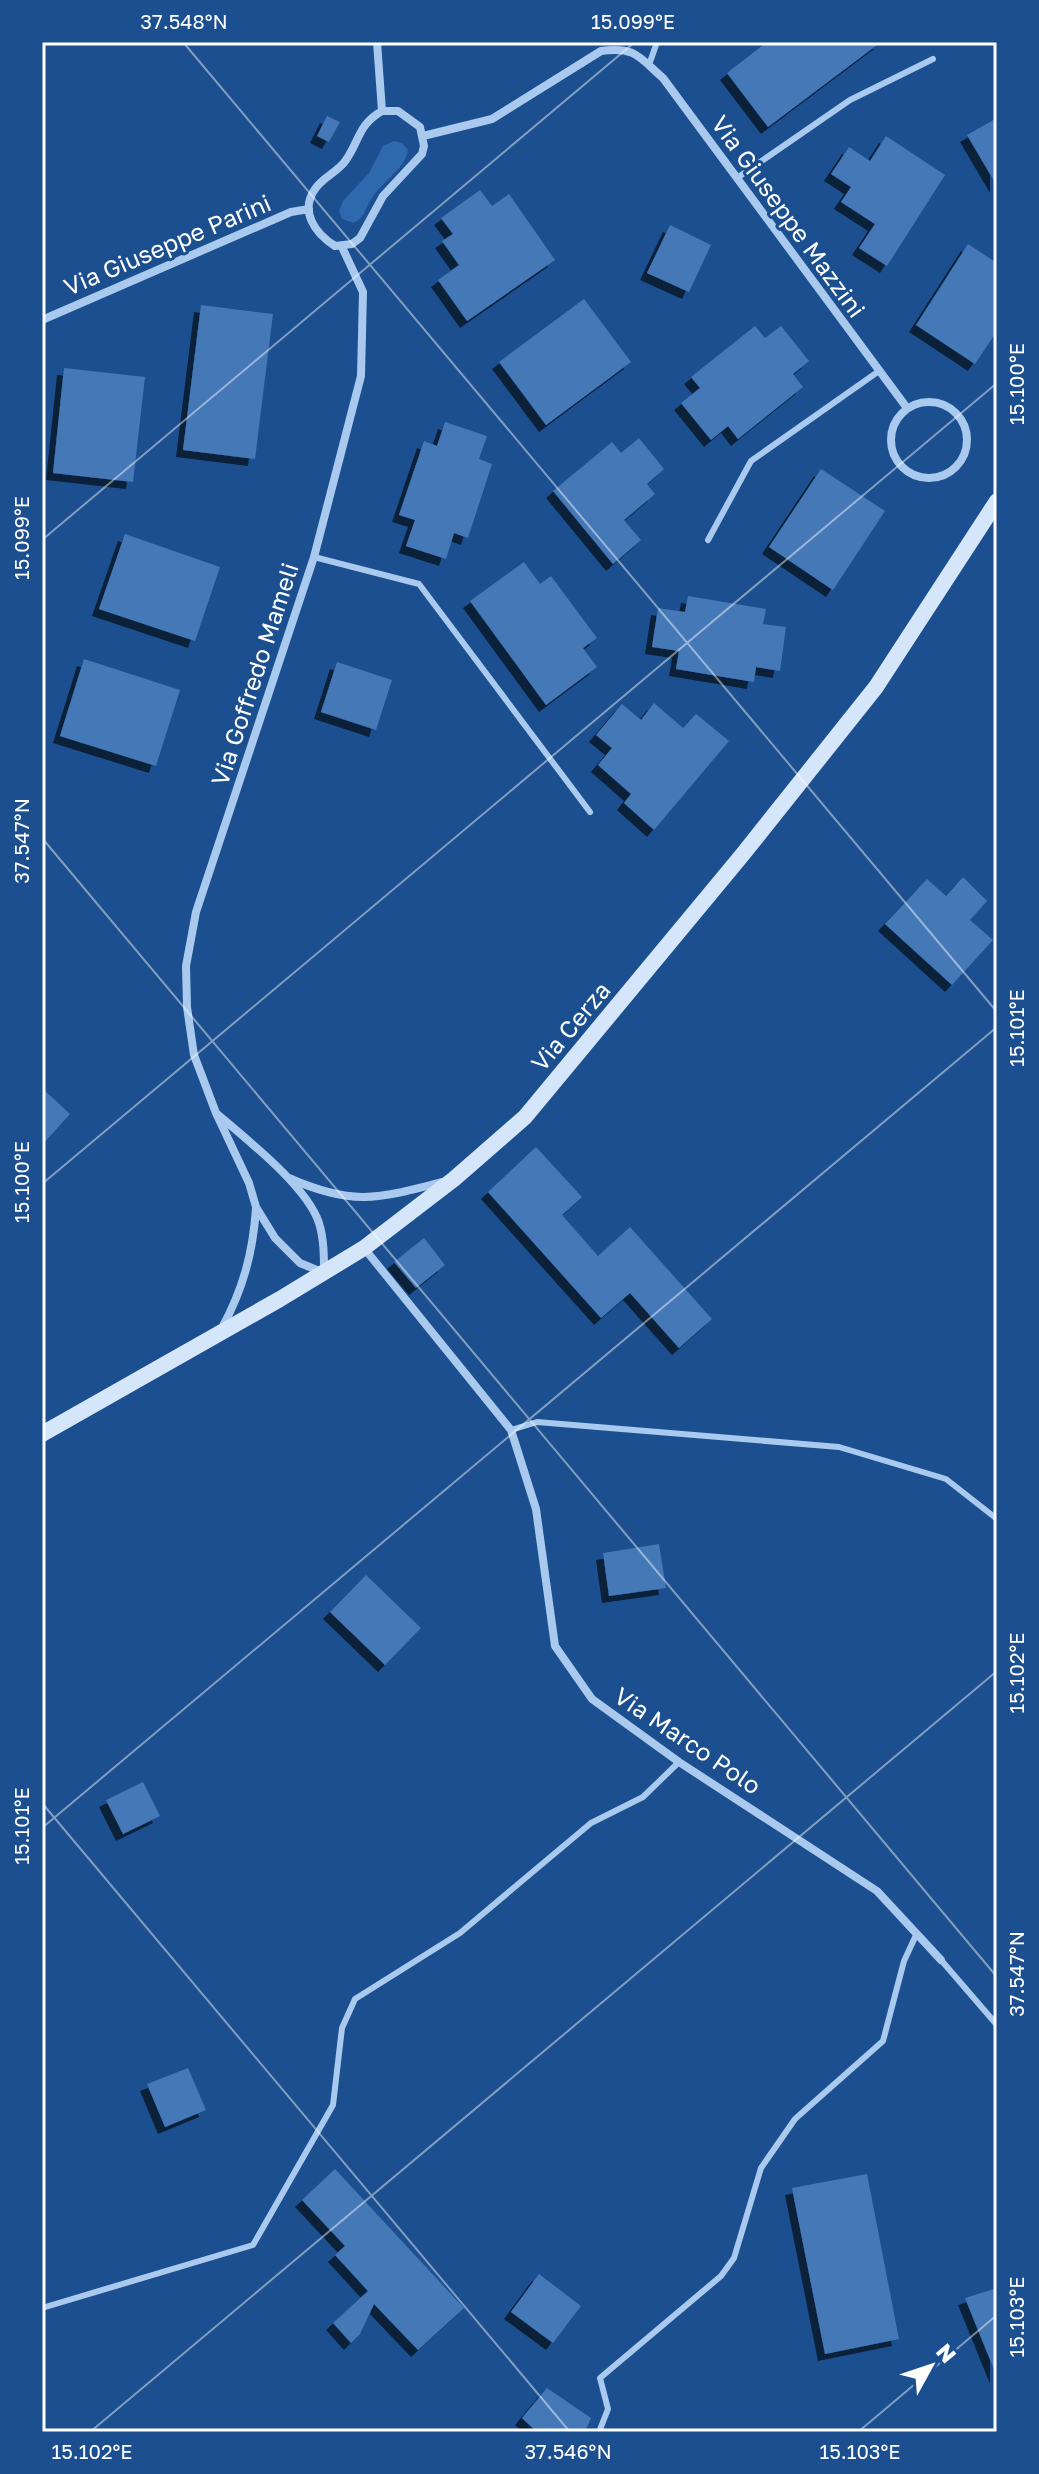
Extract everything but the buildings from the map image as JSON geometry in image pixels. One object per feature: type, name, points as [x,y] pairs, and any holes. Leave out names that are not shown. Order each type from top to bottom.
[{"type":"main road","name":"Via Cerza","points":[[42,1434],[364,1248],[454,1179],[525,1117],[734,866],[876,687],[994,510]]},
{"type":"street","points":[[377,42],[382,111]]},
{"type":"street","points":[[423,136],[492,119],[601,51],[621,45]]},
{"type":"street","name":"Via Giuseppe Mazzini","points":[[621,45],[634,52],[663,78],[907,408]]},
{"type":"street","points":[[382,111],[398,111],[420,127],[423,136],[422,154],[417,163],[383,196],[360,238],[342,247],[335,246],[319,234],[313,227],[309,209],[314,190],[340,168],[369,119],[382,111]]},
{"type":"street","name":"Via Giuseppe Parini","points":[[42,320],[291,212],[309,209]]},
{"type":"street","name":"Via Goffredo Mameli","points":[[256,1207],[249,1183],[216,1113],[194,1055],[187,1007],[186,966],[196,912],[314,557],[361,376],[363,292],[342,247]]},
{"type":"street","points":[[926,402],[945,405],[960,418],[967,437],[964,457],[951,472],[932,479],[912,476],[897,462],[890,444],[894,424],[907,408],[926,402]]},
{"type":"street","points":[[216,1113],[254,1145],[309,1202],[319,1223],[324,1245],[324,1273],[300,1263],[275,1238],[256,1207]]},
{"type":"street","points":[[284,1176],[314,1189],[356,1199],[389,1196],[454,1179]]},
{"type":"street","points":[[220,1332],[235,1305],[253,1249],[256,1207]]},
{"type":"street","name":"Via Marco Polo","points":[[364,1248],[511,1430],[536,1509],[555,1646],[592,1699],[679,1762],[877,1891],[941,1960]]},
{"type":"lane","points":[[649,65],[657,42]]},
{"type":"lane","points":[[737,178],[850,100],[933,59]]},
{"type":"lane","points":[[708,540],[751,461],[879,371]]},
{"type":"lane","points":[[314,557],[419,584],[590,812]]},
{"type":"lane","points":[[511,1430],[537,1422],[839,1447],[946,1479],[997,1519]]},
{"type":"lane","points":[[42,2308],[253,2245],[333,2105],[342,2028],[355,1999],[460,1933],[591,1823],[643,1797],[679,1762]]},
{"type":"lane","points":[[599,2432],[608,2409],[600,2378],[721,2276],[734,2258],[761,2168],[795,2119],[883,2041],[904,1961],[917,1933]]},
{"type":"lane","points":[[941,1960],[997,2025]]},
{"type":"shaded area","points":[[394,141],[402,143],[408,150],[403,163],[376,192],[360,218],[353,223],[342,219],[339,211],[343,201],[369,173],[383,146]]}]
